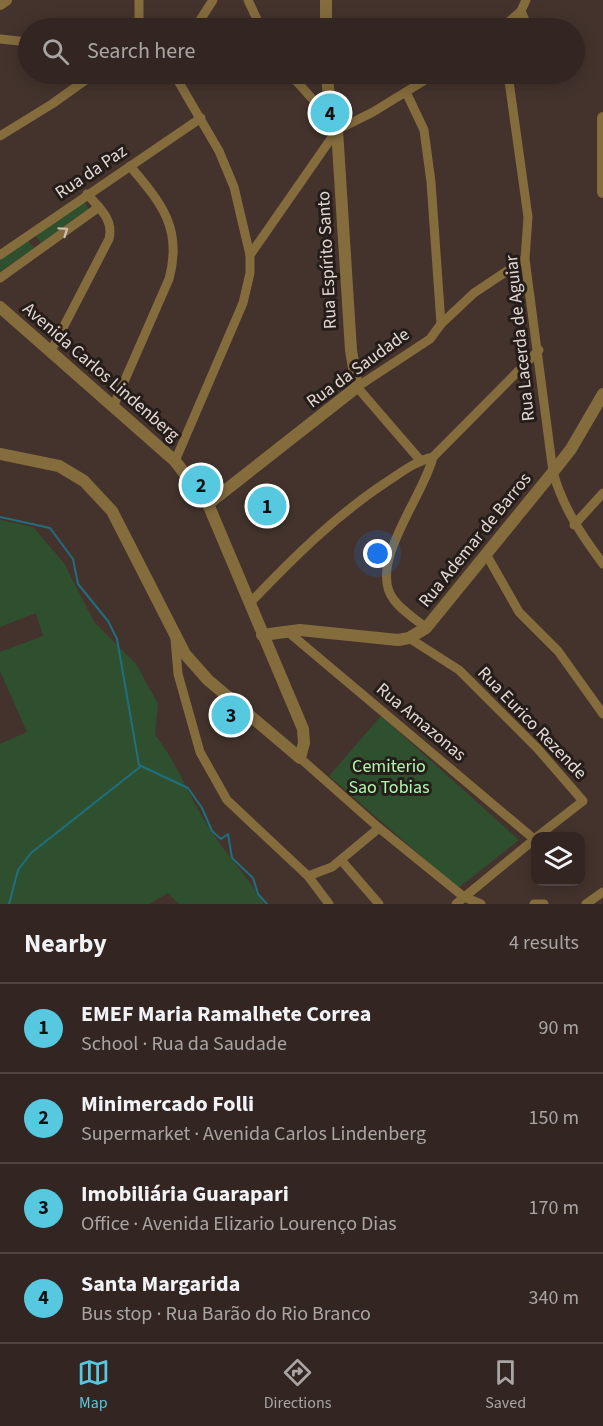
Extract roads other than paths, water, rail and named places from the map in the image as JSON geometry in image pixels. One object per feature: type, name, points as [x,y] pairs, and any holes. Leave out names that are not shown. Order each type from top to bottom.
[{"type":"street","points":[[0,4],[6,0]]},
{"type":"street","points":[[139,0],[139,18]]},
{"type":"street","points":[[201,18],[213,0]]},
{"type":"street","points":[[248,0],[256,18]]},
{"type":"street","points":[[326,0],[326,18]]},
{"type":"street","points":[[513,18],[521,10],[526,0]]},
{"type":"street","points":[[521,10],[524,18]]},
{"type":"street","points":[[0,39],[18,41]]},
{"type":"street","points":[[0,136],[80,84]]},
{"type":"street","points":[[175,461],[243,303],[250,273],[250,255],[234,187],[201,118],[180,84]]},
{"type":"street","points":[[299,84],[316,104],[330,113]]},
{"type":"street","name":"Rua Espírito Santo","points":[[328,84],[330,113],[337,130],[351,350],[357,387]]},
{"type":"street","points":[[250,255],[261,243],[337,130],[419,84]]},
{"type":"street","name":"Rua Lacerda de Aguiar","points":[[508,84],[528,217],[525,258],[554,472],[560,495],[574,525],[603,564]]},
{"type":"street","points":[[406,92],[424,130],[431,182],[441,324]]},
{"type":"street","name":"Rua da Paz","points":[[0,255],[201,118]]},
{"type":"street","points":[[603,118],[603,192]]},
{"type":"street","points":[[113,407],[169,279],[173,263],[172,230],[167,217],[160,203],[130,166]]},
{"type":"street","points":[[51,351],[109,239],[112,228],[99,207],[87,194]]},
{"type":"street","points":[[0,278],[99,207]]},
{"type":"street","points":[[30,234],[40,248]]},
{"type":"street","name":"Rua da Saudade","points":[[208,504],[357,387],[430,339],[441,324],[474,293],[525,258]]},
{"type":"street","name":"Avenida Carlos Lindenberg","points":[[3,313],[51,351],[175,461],[208,504],[303,729],[304,743],[300,758]]},
{"type":"street","points":[[426,628],[394,600],[384,577],[386,563],[405,518],[428,478],[433,457],[539,350]]},
{"type":"street","points":[[357,387],[420,460]]},
{"type":"street","name":"Rua Ademar de Barros","points":[[262,635],[287,631],[389,640],[409,638],[426,628],[554,472],[571,449],[603,394]]},
{"type":"street","points":[[0,454],[59,466],[84,481],[112,512],[185,654],[208,680],[379,828],[464,897],[481,904]]},
{"type":"street","points":[[250,603],[306,544],[370,493],[420,460],[433,457]]},
{"type":"street","points":[[574,525],[603,493]]},
{"type":"street","points":[[486,554],[519,612],[558,651],[603,714]]},
{"type":"street","name":"Rua Amazonas","points":[[287,631],[531,834]]},
{"type":"street","points":[[174,634],[178,674],[200,752],[227,800],[308,876],[329,904]]},
{"type":"street","name":"Rua Eurico Rezende","points":[[409,638],[459,670],[538,749],[583,801],[544,832]]},
{"type":"street","points":[[308,876],[332,867],[379,828]]},
{"type":"street","points":[[456,904],[531,842]]},
{"type":"street","points":[[341,860],[379,904]]},
{"type":"street","points":[[586,904],[603,892]]},
{"type":"street","points":[[534,904],[544,904]]},
{"type":"waterway","points":[[0,517],[50,528],[73,559],[78,584],[108,621],[117,639],[139,765],[188,788],[202,808],[212,831],[221,839],[228,834],[232,858],[253,878],[258,894],[267,904]]},
{"type":"waterway","points":[[9,904],[18,870],[31,853],[140,767]]},
{"type":"place","name":"Santa Margarida","points":[[330,113]]},
{"type":"place","name":"Minimercado Folli","points":[[201,485]]},
{"type":"place","name":"EMEF Maria Ramalhete Correa","points":[[267,506]]},
{"type":"place","name":"Imobiliária Guarapari","points":[[231,715]]},
{"type":"park label","name":"Cemiterio Sao Tobias","points":[[389,776]]}]
